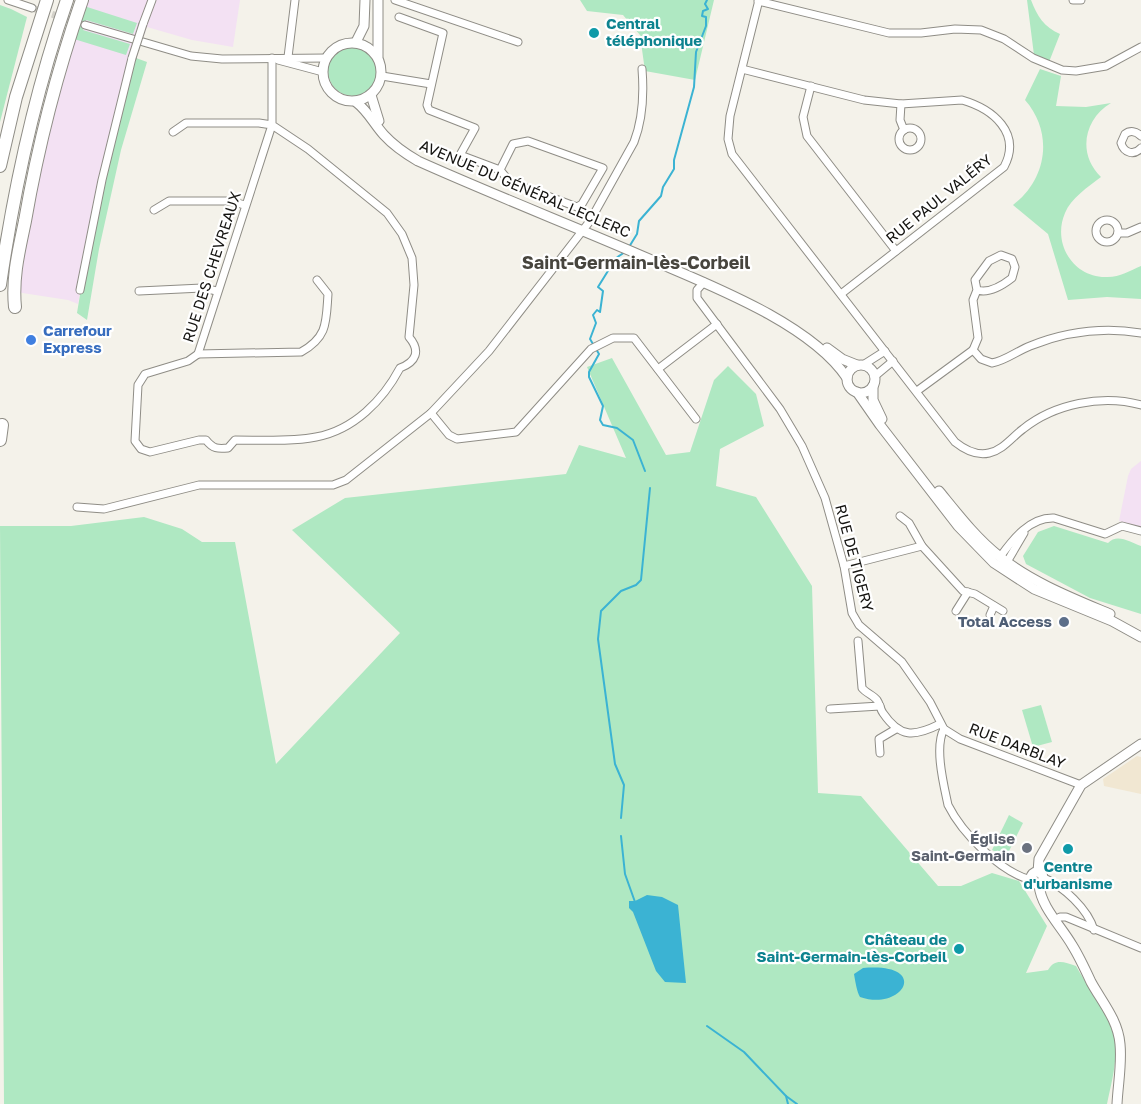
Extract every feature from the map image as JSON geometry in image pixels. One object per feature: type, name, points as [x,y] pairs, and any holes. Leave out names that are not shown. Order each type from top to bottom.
[{"type":"highway","points":[[0,166],[16,97],[47,0]]},
{"type":"highway","points":[[0,285],[20,173],[37,98],[67,0]]},
{"type":"highway","points":[[15,307],[14,280],[32,180],[58,76],[82,0]]},
{"type":"highway","points":[[0,440],[2,425]]},
{"type":"main road","points":[[356,42],[364,26],[365,0]]},
{"type":"main road","points":[[378,0],[378,57]]},
{"type":"main road","points":[[356,42],[371,49],[378,57],[382,76],[379,85],[370,95],[356,102],[336,96],[324,81],[326,58],[344,43],[356,42]]},
{"type":"main road","name":"AVENUE DU GÉNÉRAL LECLERC","points":[[370,95],[377,118],[387,131],[400,145],[420,158],[585,229]]},
{"type":"main road","name":"AVENUE DU GÉNÉRAL LECLERC","points":[[356,102],[365,109],[384,135],[397,148],[418,161],[768,307],[802,328],[843,359],[871,369],[874,381],[873,400],[885,423],[953,509],[1003,562],[1050,597],[1112,621],[1141,638]]},
{"type":"main road","name":"AVENUE DU GÉNÉRAL LECLERC","points":[[628,247],[763,311],[790,327],[838,364],[847,378],[849,387],[857,392],[936,498],[977,548],[1069,597],[1115,616],[1141,630]]},
{"type":"main road","points":[[847,378],[850,370],[860,365]]},
{"type":"main road","points":[[857,392],[867,391],[874,381]]},
{"type":"main road","name":"AVENUE DU GÉNÉRAL LECLERC","points":[[1050,597],[1053,595],[1115,616]]},
{"type":"main road","points":[[1117,1104],[1121,1055],[1117,1030],[1071,943],[1040,893],[1039,859],[1085,782],[1095,772],[1141,742]]},
{"type":"street","points":[[8,0],[32,8]]},
{"type":"street","points":[[80,290],[102,180],[132,58],[152,0]]},
{"type":"street","points":[[288,57],[295,0]]},
{"type":"street","points":[[395,0],[518,42]]},
{"type":"street","points":[[1073,0],[1081,0]]},
{"type":"street","points":[[1141,47],[1106,66],[1076,71],[1062,70],[1033,58],[1004,39],[981,30],[955,28],[921,33],[889,33],[759,1],[728,127],[728,140],[732,154],[956,442],[969,451],[981,454],[999,449],[1035,421],[1071,406],[1116,400],[1141,405]]},
{"type":"street","points":[[399,17],[443,33],[427,105],[429,110],[475,128],[460,155],[500,170],[510,182],[577,207],[582,204],[603,168],[528,141],[513,144],[500,170]]},
{"type":"street","points":[[85,25],[191,56],[222,59],[326,58]]},
{"type":"street","points":[[272,58],[323,72]]},
{"type":"street","name":"RUE DES CHEVREAUX","points":[[272,58],[273,125],[198,354],[188,361],[145,374],[141,378],[138,385],[135,441],[141,449],[150,452],[199,440],[206,440],[218,449],[228,448],[236,440],[316,437],[345,426],[371,409],[392,383],[400,368],[408,365],[416,356],[415,345],[409,337],[414,285],[412,258],[402,234],[387,213],[308,149],[273,125]]},
{"type":"street","points":[[77,507],[104,509],[198,485],[333,484],[346,480],[431,413],[489,351],[585,229],[638,132],[644,92],[642,69]]},
{"type":"street","name":"RUE PAUL VALÉRY","points":[[742,69],[864,100],[901,104],[955,99],[970,102],[1000,122],[1006,129],[1011,145],[1004,167],[841,294]]},
{"type":"street","points":[[382,76],[431,84]]},
{"type":"street","points":[[811,86],[803,117],[807,136],[896,251]]},
{"type":"street","points":[[901,104],[900,120],[904,130]]},
{"type":"street","points":[[173,132],[186,123],[273,125]]},
{"type":"street","points":[[1140,133],[1127,132],[1121,143],[1128,152],[1137,152],[1141,148]]},
{"type":"street","points":[[154,210],[169,201],[229,201],[245,205]]},
{"type":"street","points":[[1118,233],[1127,233],[1141,227]]},
{"type":"street","points":[[916,391],[973,350],[977,341],[973,300],[977,290],[975,280],[989,261],[1001,255],[1012,259],[1015,267],[1012,278],[995,288],[977,290]]},
{"type":"street","points":[[198,354],[301,352],[312,346],[322,336],[326,326],[328,294],[317,280]]},
{"type":"street","name":"RUE DE TIGERY","points":[[704,282],[697,290],[697,298],[780,409],[802,446],[825,498],[844,566],[852,613],[859,625],[902,662],[930,702],[942,727]]},
{"type":"street","points":[[139,291],[202,288],[217,291]]},
{"type":"street","points":[[658,369],[717,324]]},
{"type":"street","points":[[973,350],[981,359],[992,363],[1033,344],[1071,334],[1102,331],[1141,333]]},
{"type":"street","points":[[431,413],[449,435],[457,439],[516,432],[591,349],[613,338],[634,338],[696,419]]},
{"type":"street","points":[[860,365],[885,351]]},
{"type":"street","points":[[874,381],[893,361]]},
{"type":"street","points":[[900,516],[909,523],[922,546],[963,591],[975,594],[1003,611]]},
{"type":"street","points":[[1003,562],[1032,523],[1050,518],[1105,534],[1122,526],[1141,531]]},
{"type":"street","points":[[1003,562],[1014,558],[1015,544]]},
{"type":"street","points":[[844,566],[922,546]]},
{"type":"street","points":[[957,611],[968,592]]},
{"type":"street","points":[[990,615],[994,606]]},
{"type":"street","points":[[858,641],[862,688],[875,699],[896,729],[907,733],[942,727],[939,746],[947,797],[952,813],[972,837],[1006,870],[1038,878],[1071,897],[1092,921],[1094,930]]},
{"type":"street","points":[[830,709],[880,706]]},
{"type":"street","name":"RUE DARBLAY","points":[[942,727],[960,740],[1085,782]]},
{"type":"street","points":[[880,753],[879,739],[896,729]]},
{"type":"street","points":[[1055,920],[1066,917],[1141,948]]},
{"type":"shaded area","points":[[86,0],[240,0],[233,47],[192,40],[147,27],[136,58],[94,211],[78,304],[68,300],[16,292],[49,122]]},
{"type":"shaded area","points":[[1141,461],[1141,527],[1119,521],[1128,476],[1131,469]]},
{"type":"shaded area","points":[[1137,756],[1141,757],[1141,794],[1104,786],[1103,779]]},
{"type":"green space","points":[[580,0],[714,0],[695,80],[645,71],[640,35],[623,15],[587,11]]},
{"type":"green space","points":[[1027,0],[1031,0],[1045,24],[1060,34],[1049,62],[1034,55]]},
{"type":"green space","points":[[0,5],[27,17],[0,122]]},
{"type":"green space","points":[[84,6],[137,23],[133,34],[86,20],[83,30],[130,44],[126,55],[74,39]]},
{"type":"green space","points":[[348,46],[358,46],[371,53],[378,66],[378,76],[371,89],[358,96],[348,96],[339,92],[332,85],[328,76],[328,66],[332,57],[339,50]]},
{"type":"green space","points":[[136,58],[147,62],[121,150],[99,249],[87,320],[77,313],[94,211]]},
{"type":"green space","points":[[1040,69],[1061,76],[1056,106],[1086,107],[1111,103],[1095,118],[1087,137],[1086,148],[1089,158],[1093,168],[1101,177],[1071,202],[1065,213],[1061,236],[1068,256],[1083,271],[1105,277],[1124,274],[1141,266],[1141,299],[1107,297],[1068,300],[1048,234],[1013,205],[1033,182],[1043,155],[1040,127],[1025,100]]},
{"type":"green space","points":[[612,358],[666,455],[690,452],[714,380],[728,366],[756,394],[764,426],[720,449],[716,486],[756,497],[812,586],[818,793],[861,796],[938,886],[961,886],[992,873],[1019,881],[1047,926],[1026,973],[1048,970],[1057,962],[1076,966],[1111,1026],[1115,1055],[1107,1104],[4,1104],[0,526],[71,526],[144,517],[182,529],[202,542],[235,542],[276,764],[400,633],[292,530],[345,498],[566,474],[579,445],[626,458],[587,367]]},
{"type":"green space","points":[[1054,526],[1108,543],[1119,538],[1141,546],[1141,614],[1090,598],[1026,564],[1023,556],[1038,532]]},
{"type":"green space","points":[[1041,705],[1052,742],[1033,747],[1022,710]]},
{"type":"green space","points":[[1009,815],[1023,823],[1006,857],[992,850]]},
{"type":"water","points":[[647,895],[662,897],[678,905],[686,983],[665,982],[656,971],[633,912],[629,908],[629,901],[635,901]]},
{"type":"water","points":[[863,968],[884,968],[897,972],[904,978],[904,986],[889,998],[876,1000],[860,997],[854,974]]},
{"type":"waterway","points":[[629,247],[637,234],[639,221],[661,196],[663,187],[674,169],[674,160],[694,87],[696,52],[706,26],[706,17],[702,16],[703,11],[708,9],[705,4],[707,0]]},
{"type":"waterway","points":[[625,252],[616,258],[598,287],[603,291],[600,312],[597,310],[593,315],[596,323],[590,339],[599,354],[589,372],[589,377],[603,406],[600,420],[603,425],[617,428],[633,440],[645,471]]},
{"type":"waterway","points":[[621,818],[624,785],[615,764],[598,639],[601,611],[621,591],[636,585],[641,580],[650,488]]},
{"type":"waterway","points":[[621,836],[625,874],[635,902]]},
{"type":"waterway","points":[[707,1026],[744,1052],[786,1096],[788,1104]]},
{"type":"waterway","points":[[786,1096],[797,1104]]},
{"type":"tunnel","points":[[32,8],[77,22]]},
{"type":"place","name":"Central téléphonique","points":[[594,33]]},
{"type":"place","name":"Carrefour Express","points":[[31,340]]},
{"type":"place","name":"Total Access","points":[[1064,622]]},
{"type":"place","name":"Église Saint-Germain","points":[[1027,848]]},
{"type":"place","name":"Centre d'urbanisme","points":[[1068,849]]},
{"type":"place","name":"Château de Saint-Germain-lès-Corbeil","points":[[959,949]]},
{"type":"district","name":"Saint-Germain-lès-Corbeil","points":[[636,263]]}]
